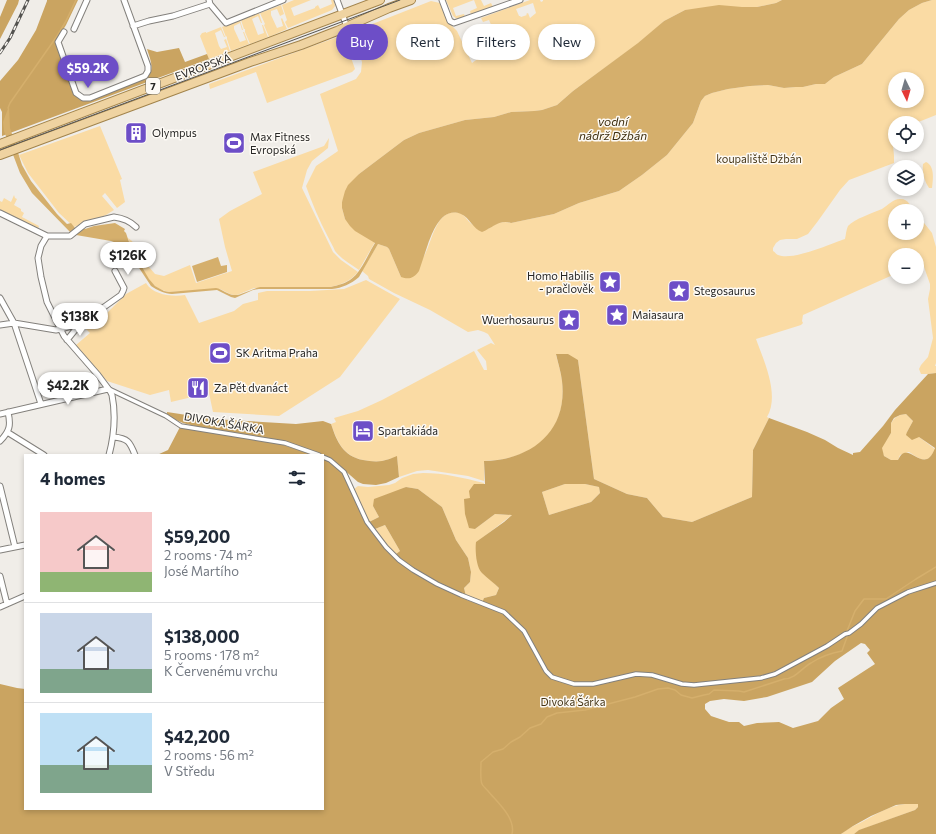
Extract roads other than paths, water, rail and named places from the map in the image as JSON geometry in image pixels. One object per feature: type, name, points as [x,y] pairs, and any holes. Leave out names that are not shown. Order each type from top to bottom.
[{"type":"main road","name":"EVROPSKÁ","points":[[3,143],[380,0]]},
{"type":"main road","name":"EVROPSKÁ","points":[[354,24],[411,0]]},
{"type":"main road","name":"EVROPSKÁ","points":[[0,155],[336,31]]},
{"type":"street","points":[[74,30],[87,0]]},
{"type":"street","points":[[64,32],[58,42],[76,93],[83,98],[90,98],[145,76],[148,71],[148,66],[124,0]]},
{"type":"street","points":[[133,26],[173,16],[209,2],[226,23],[283,0]]},
{"type":"street","points":[[338,0],[346,24]]},
{"type":"street","points":[[442,0],[450,21],[454,23],[520,0]]},
{"type":"street","points":[[0,213],[47,236],[70,236],[85,224],[114,217],[131,223],[136,227]]},
{"type":"street","points":[[47,236],[39,251],[38,265],[45,297],[60,330],[98,375],[110,391],[113,399],[113,437],[109,454]]},
{"type":"street","points":[[68,340],[80,324],[120,295],[123,291],[123,285],[115,271]]},
{"type":"street","points":[[0,298],[14,323],[41,404]]},
{"type":"street","points":[[0,325],[14,323],[52,330],[60,330],[80,324]]},
{"type":"street","points":[[0,414],[108,389]]},
{"type":"street","name":"DIVOKÁ ŠÁRKA","points":[[108,389],[166,416],[182,426],[285,443],[316,454]]},
{"type":"street","points":[[0,441],[7,432],[10,423],[8,412]]},
{"type":"street","points":[[7,432],[42,454]]},
{"type":"street","points":[[113,437],[122,438],[128,442],[135,454]]},
{"type":"street","points":[[324,457],[330,460],[344,472],[367,522],[390,552],[408,567],[437,584],[460,595],[504,612],[524,631],[546,672],[552,677],[574,684],[593,684],[636,674],[652,675],[682,684],[694,685],[761,678],[775,674],[847,634],[861,624],[877,608],[908,592],[936,583]]},
{"type":"street","points":[[0,486],[15,547]]},
{"type":"street","points":[[0,550],[24,545]]},
{"type":"street","points":[[0,576],[7,604]]},
{"type":"street","points":[[0,607],[24,596]]},
{"type":"water","name":"vodní nádrž Džbán","points":[[782,0],[932,0],[922,3],[909,10],[899,19],[862,64],[834,77],[825,84],[784,88],[768,85],[750,86],[728,89],[705,96],[701,101],[693,123],[667,155],[619,191],[579,203],[554,214],[511,223],[503,222],[482,232],[461,214],[454,212],[449,213],[439,221],[428,244],[419,271],[413,277],[409,278],[401,277],[389,249],[378,244],[359,277],[350,284],[339,288],[259,289],[235,298],[217,290],[172,294],[164,293],[151,286],[124,245],[111,241],[76,235],[70,232],[32,193],[20,173],[4,131],[3,122],[9,106],[10,128],[22,165],[31,181],[57,214],[67,224],[71,223],[75,228],[85,229],[115,223],[125,229],[124,231],[130,245],[149,279],[155,286],[164,291],[169,292],[216,288],[232,295],[237,295],[260,287],[331,287],[350,280],[358,273],[375,243],[355,231],[345,219],[342,202],[345,191],[348,185],[359,174],[404,140],[419,133],[465,120],[494,117],[511,112],[542,110],[557,105],[573,91],[638,43],[664,21],[685,10],[719,5],[757,7],[776,3]]},
{"type":"water","points":[[218,257],[221,266],[227,265],[227,272],[197,282],[192,266]]},
{"type":"waterway","points":[[8,108],[57,36],[76,0]]},
{"type":"waterway","points":[[512,834],[509,816],[481,782],[481,762],[493,752],[503,749],[530,728],[541,724],[547,717],[557,713],[585,710],[635,697],[658,689],[668,688],[675,690],[681,695],[692,698],[709,694],[714,690],[744,692],[788,679],[818,659],[842,651],[847,637],[847,631],[855,611],[864,599],[886,599],[936,567]]},
{"type":"tram line","points":[[0,150],[400,0]]},
{"type":"railway","points":[[0,53],[10,38],[28,0]]},
{"type":"place","name":"Olympus","points":[[136,133]]},
{"type":"place","name":"Max Fitness Evropská","points":[[234,143]]},
{"type":"place","name":"Homo Habilis - pračlověk","points":[[610,282]]},
{"type":"place","name":"Stegosaurus","points":[[679,291]]},
{"type":"place","name":"Maiasaura","points":[[617,315]]},
{"type":"place","name":"Wuerhosaurus","points":[[569,320]]},
{"type":"place","name":"SK Aritma Praha","points":[[220,353]]},
{"type":"place","name":"Za Pět dvanáct","points":[[198,388]]},
{"type":"place","name":"Spartakiáda","points":[[363,431]]},
{"type":"park label","name":"koupaliště Džbán","points":[[759,159]]},
{"type":"park label","name":"Divoká Šárka","points":[[573,702]]}]
